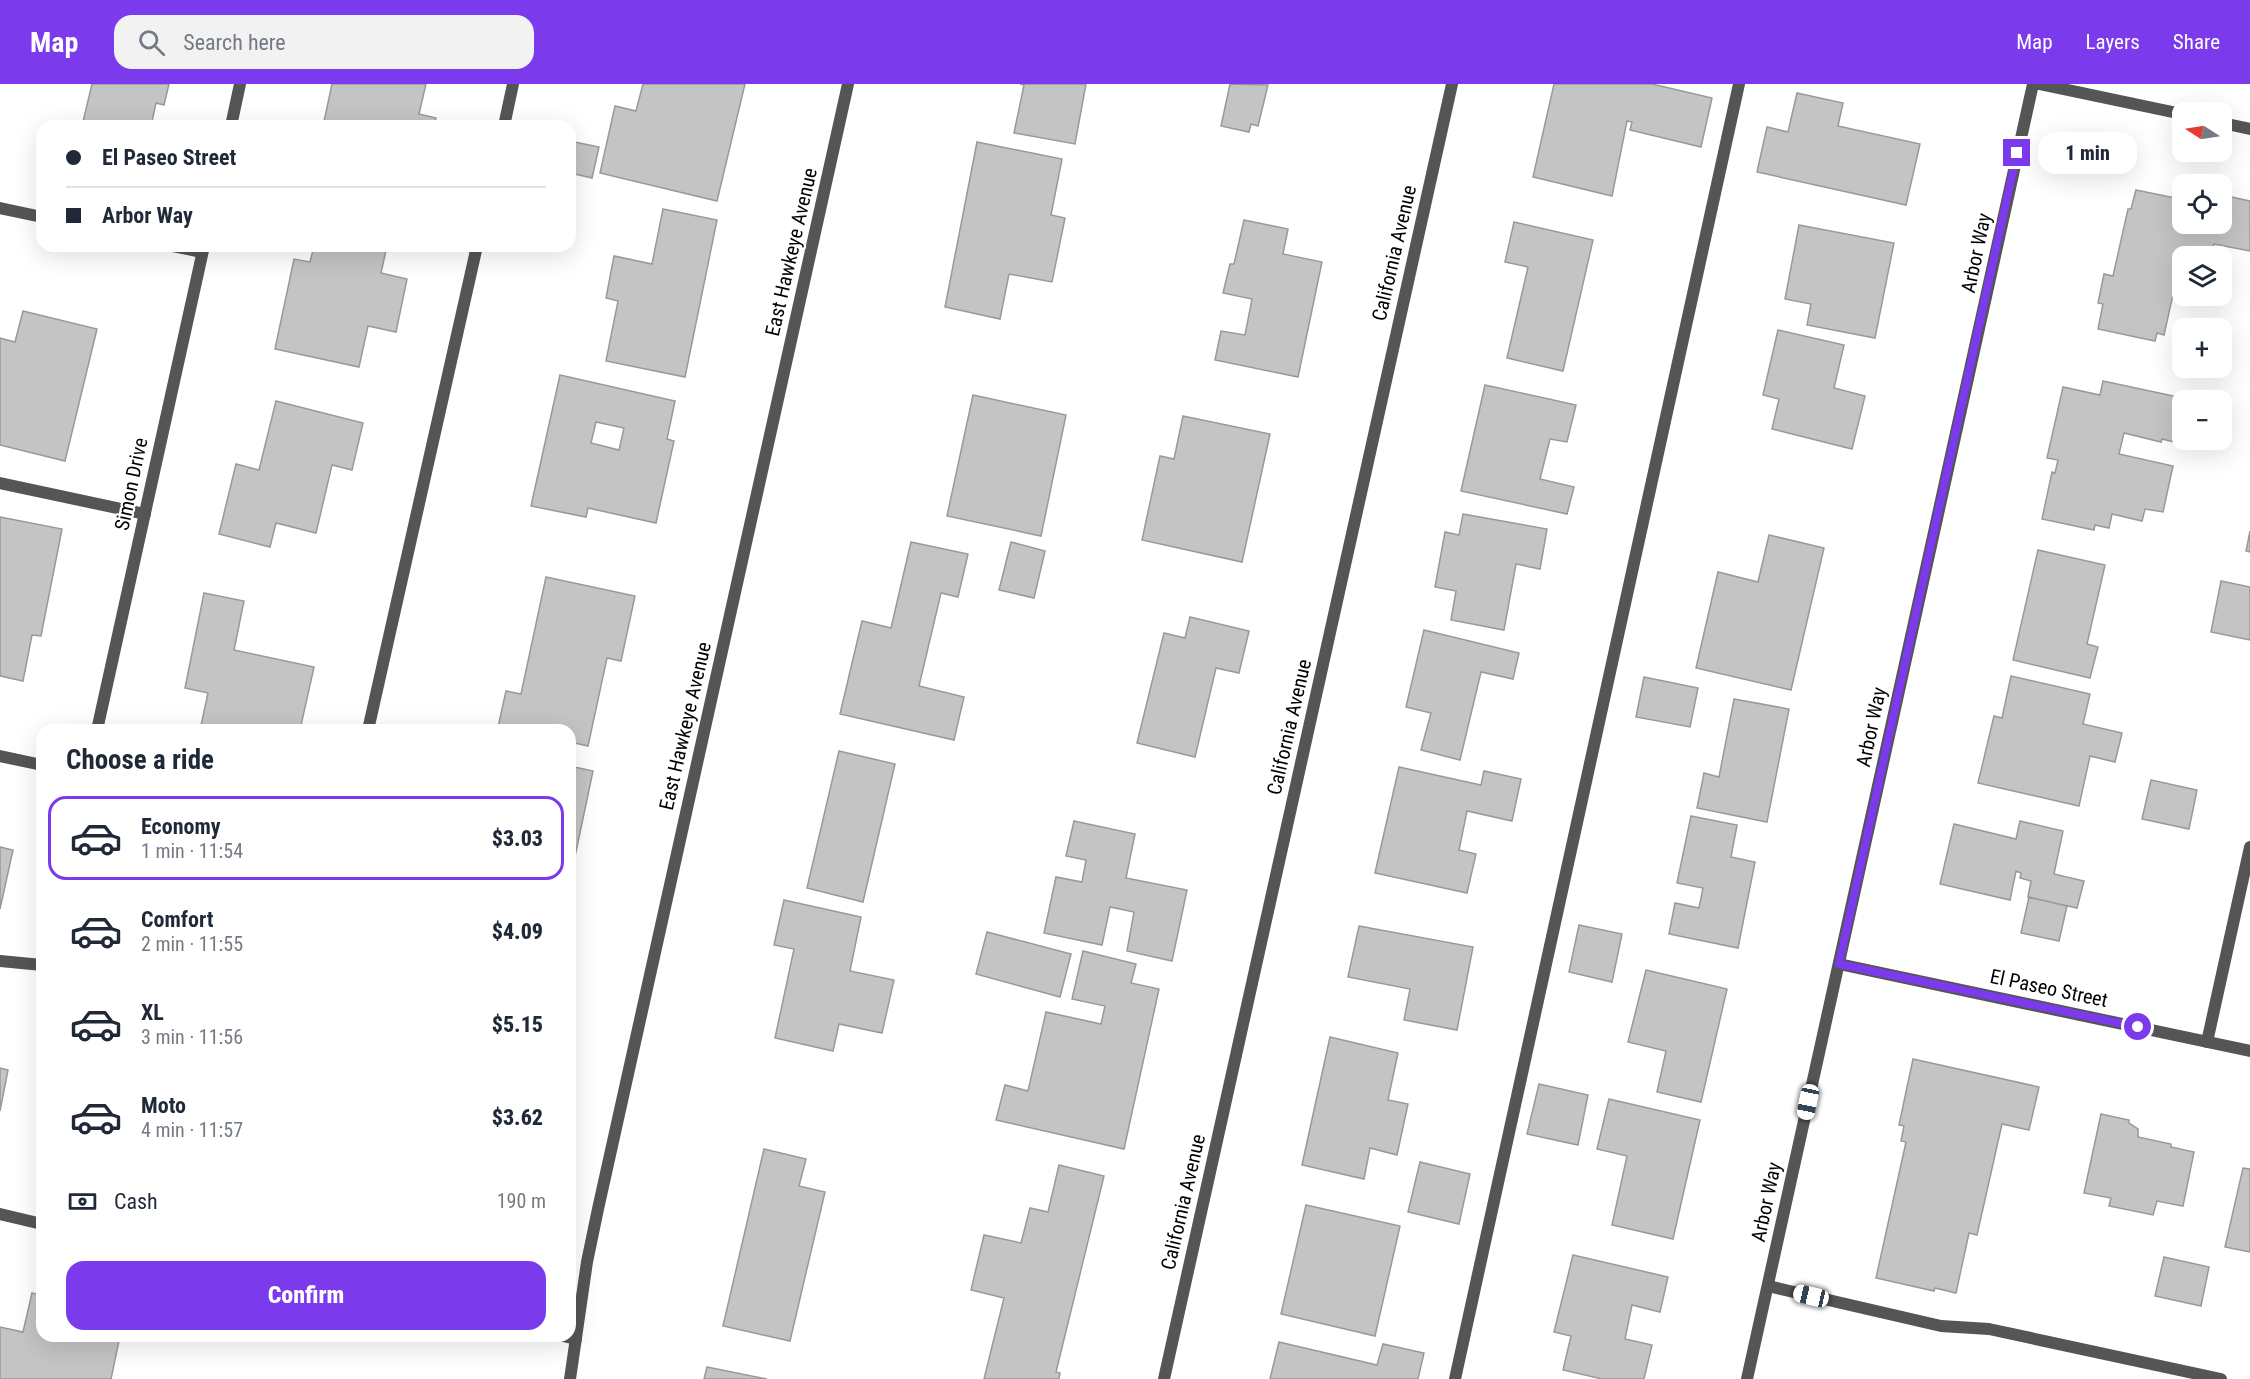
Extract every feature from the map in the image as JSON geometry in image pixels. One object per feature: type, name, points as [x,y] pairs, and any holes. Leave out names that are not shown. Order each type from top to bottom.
[{"type":"street","points":[[232,120],[240,84]]},
{"type":"street","points":[[505,120],[513,84]]},
{"type":"street","name":"East Hawkeye Avenue","points":[[576,1307],[848,84]]},
{"type":"street","name":"California Avenue","points":[[1164,1379],[1452,84]]},
{"type":"street","points":[[1455,1379],[1739,84]]},
{"type":"street","name":"Arbor Way","points":[[1747,1379],[2033,84]]},
{"type":"street","points":[[2038,84],[2172,112]]},
{"type":"street","points":[[2232,125],[2250,129]]},
{"type":"street","points":[[0,208],[36,216]]},
{"type":"street","name":"Simon Drive","points":[[98,724],[202,252]]},
{"type":"street","points":[[369,724],[476,252]]},
{"type":"street","points":[[0,483],[145,514]]},
{"type":"street","points":[[0,756],[36,764]]},
{"type":"street","points":[[2207,1042],[2250,848]]},
{"type":"street","points":[[0,961],[36,964]]},
{"type":"street","name":"El Paseo Street","points":[[1839,964],[2250,1051]]},
{"type":"street","points":[[0,1214],[36,1223]]},
{"type":"street","points":[[1768,1286],[1941,1326],[1989,1329],[2221,1379]]},
{"type":"street","name":"East Hawkeye Avenue","points":[[569,1342],[570,1379]]},
{"type":"building","points":[[92,84],[169,84],[164,105],[156,103],[152,120],[83,120]]},
{"type":"building","points":[[332,84],[426,84],[419,114],[436,118],[436,120],[324,120]]},
{"type":"building","points":[[643,84],[745,84],[717,201],[600,173],[615,106],[636,111]]},
{"type":"building","points":[[1020,84],[1086,84],[1075,144],[1014,133],[1024,85]]},
{"type":"building","points":[[1230,84],[1268,85],[1258,126],[1251,124],[1249,132],[1221,126]]},
{"type":"building","points":[[1554,84],[1652,84],[1712,98],[1701,147],[1630,130],[1632,122],[1627,121],[1612,196],[1533,177]]},
{"type":"building","points":[[1797,93],[1843,103],[1838,126],[1920,144],[1906,205],[1757,172],[1767,127],[1788,132]]},
{"type":"building","points":[[576,142],[599,147],[592,178],[576,174]]},
{"type":"building","points":[[977,142],[1062,159],[1051,215],[1065,218],[1052,282],[1009,274],[1000,319],[945,307]]},
{"type":"building","points":[[2136,190],[2172,197],[2172,234],[2232,234],[2232,197],[2250,201],[2250,251],[2214,244],[2214,246],[2172,246],[2172,299],[2164,335],[2157,333],[2155,341],[2098,329],[2103,304],[2098,303],[2104,274],[2113,276],[2128,209],[2131,209]]},
{"type":"building","points":[[663,209],[717,220],[685,377],[606,361],[618,301],[606,298],[614,256],[652,264]]},
{"type":"building","points":[[1244,220],[1288,229],[1283,254],[1322,262],[1298,377],[1215,360],[1221,331],[1245,335],[1252,299],[1223,293],[1230,264],[1234,264]]},
{"type":"building","points":[[1514,222],[1593,240],[1563,371],[1507,358],[1528,267],[1505,262]]},
{"type":"building","points":[[1799,225],[1894,243],[1875,338],[1807,325],[1811,304],[1785,299]]},
{"type":"building","points":[[312,252],[386,252],[381,273],[407,279],[396,332],[368,326],[359,367],[275,349],[294,259],[310,262]]},
{"type":"building","points":[[23,311],[97,329],[65,461],[0,445],[0,338],[15,342]]},
{"type":"building","points":[[1778,330],[1844,345],[1834,388],[1865,396],[1852,449],[1772,429],[1779,399],[1763,395]]},
{"type":"building","points":[[560,375],[675,401],[667,439],[674,441],[656,523],[588,508],[586,517],[531,506]],"holes":[[[596,422],[624,428],[619,450],[591,443]]]},
{"type":"building","points":[[2103,381],[2172,396],[2172,442],[2162,439],[2161,442],[2124,433],[2119,454],[2173,466],[2163,512],[2145,509],[2142,521],[2112,514],[2109,528],[2095,525],[2094,530],[2042,519],[2052,472],[2055,473],[2058,460],[2047,458],[2063,387],[2100,395]]},
{"type":"building","points":[[1485,385],[1576,405],[1567,442],[1550,439],[1540,479],[1574,487],[1567,514],[1461,491]]},
{"type":"building","points":[[973,395],[1066,415],[1041,536],[947,516]]},
{"type":"building","points":[[276,401],[363,423],[352,470],[332,465],[316,533],[276,523],[270,547],[219,534],[236,464],[259,470]]},
{"type":"building","points":[[1183,416],[1270,434],[1242,562],[1142,540],[1160,456],[1174,459]]},
{"type":"building","points":[[1463,514],[1547,529],[1540,569],[1516,564],[1504,630],[1451,620],[1456,591],[1435,587],[1445,532],[1459,535]]},
{"type":"building","points":[[0,517],[62,529],[41,636],[32,635],[23,681],[0,676]]},
{"type":"building","points":[[2250,531],[2250,552],[2246,551]]},
{"type":"building","points":[[1769,535],[1824,548],[1791,690],[1696,668],[1718,572],[1758,582]]},
{"type":"building","points":[[911,542],[968,554],[958,597],[941,593],[919,686],[964,697],[954,740],[840,714],[862,621],[891,628]]},
{"type":"building","points":[[1011,542],[1045,551],[1034,598],[999,590]]},
{"type":"building","points":[[2038,550],[2105,565],[2087,644],[2098,647],[2090,678],[2013,660]]},
{"type":"building","points":[[546,577],[635,596],[621,661],[607,658],[588,746],[576,743],[576,724],[499,724],[506,691],[521,694]]},
{"type":"building","points":[[2221,581],[2250,587],[2250,640],[2211,632]]},
{"type":"building","points":[[204,593],[244,601],[234,650],[314,667],[301,724],[201,724],[208,693],[185,688]]},
{"type":"building","points":[[1190,617],[1249,631],[1239,673],[1216,668],[1195,757],[1137,743],[1164,633],[1185,638]]},
{"type":"building","points":[[1424,630],[1519,653],[1513,679],[1481,672],[1460,760],[1421,750],[1431,713],[1406,707]]},
{"type":"building","points":[[2011,676],[2090,694],[2083,724],[2122,733],[2115,762],[2090,756],[2079,806],[1978,783],[1994,716],[2002,718]]},
{"type":"building","points":[[1644,677],[1698,688],[1690,727],[1636,717]]},
{"type":"building","points":[[1734,699],[1789,709],[1767,822],[1697,808],[1704,773],[1719,777]]},
{"type":"building","points":[[839,751],[895,764],[863,902],[807,888]]},
{"type":"building","points":[[576,767],[593,771],[576,852]]},
{"type":"building","points":[[1399,767],[1481,785],[1484,771],[1521,779],[1512,821],[1467,811],[1459,850],[1476,854],[1467,893],[1375,873]]},
{"type":"building","points":[[2151,780],[2197,790],[2189,829],[2142,819]]},
{"type":"building","points":[[1691,816],[1737,825],[1731,857],[1755,862],[1738,948],[1669,934],[1675,903],[1699,908],[1703,888],[1677,883]]},
{"type":"building","points":[[1074,821],[1135,834],[1126,878],[1187,890],[1172,961],[1127,951],[1134,912],[1110,907],[1102,945],[1044,933],[1056,877],[1082,882],[1086,860],[1066,856]]},
{"type":"building","points":[[2020,821],[2063,831],[2054,874],[2084,881],[2077,908],[2028,897],[2031,881],[2020,878],[2021,873],[2016,871],[2010,900],[1940,884],[1954,824],[2016,839]]},
{"type":"building","points":[[0,847],[13,850],[0,909]]},
{"type":"building","points":[[2029,897],[2067,906],[2059,941],[2021,933]]},
{"type":"building","points":[[784,900],[861,917],[850,971],[894,980],[882,1033],[839,1024],[833,1051],[775,1038],[794,949],[774,945]]},
{"type":"building","points":[[1579,925],[1622,934],[1612,982],[1569,972]]},
{"type":"building","points":[[1359,926],[1473,947],[1457,1030],[1404,1020],[1410,989],[1348,977]]},
{"type":"building","points":[[987,932],[1071,954],[1060,997],[976,974]]},
{"type":"building","points":[[1083,951],[1136,964],[1131,983],[1159,989],[1124,1149],[996,1120],[1005,1085],[1028,1091],[1046,1012],[1101,1024],[1105,1006],[1072,999]]},
{"type":"building","points":[[1646,970],[1727,989],[1701,1102],[1657,1092],[1666,1051],[1628,1042]]},
{"type":"building","points":[[1330,1037],[1398,1053],[1388,1100],[1408,1104],[1397,1155],[1370,1148],[1364,1179],[1302,1165]]},
{"type":"building","points":[[1913,1059],[2039,1087],[2029,1130],[2002,1124],[1977,1235],[1969,1233],[1956,1293],[1935,1288],[1934,1291],[1876,1278],[1906,1142],[1901,1141],[1904,1126],[1899,1125]]},
{"type":"building","points":[[0,1068],[8,1070],[0,1111]]},
{"type":"building","points":[[1539,1084],[1588,1095],[1578,1145],[1527,1134]]},
{"type":"building","points":[[1609,1099],[1700,1120],[1673,1239],[1612,1225],[1627,1156],[1597,1149]]},
{"type":"building","points":[[2101,1114],[2129,1120],[2129,1123],[2138,1129],[2138,1137],[2194,1152],[2183,1206],[2157,1201],[2153,1215],[2109,1206],[2111,1198],[2084,1193]]},
{"type":"building","points":[[764,1149],[806,1159],[799,1186],[825,1192],[790,1341],[723,1326]]},
{"type":"building","points":[[1420,1162],[1470,1174],[1459,1224],[1408,1212]]},
{"type":"building","points":[[1059,1165],[1104,1176],[1056,1372],[1060,1373],[1059,1379],[984,1379],[1004,1298],[971,1290],[984,1235],[1021,1243],[1030,1208],[1048,1212]]},
{"type":"building","points":[[2243,1168],[2250,1169],[2250,1252],[2225,1247]]},
{"type":"building","points":[[1306,1205],[1400,1226],[1375,1336],[1281,1314]]},
{"type":"building","points":[[1573,1255],[1668,1277],[1660,1312],[1632,1305],[1625,1339],[1652,1345],[1644,1379],[1602,1379],[1563,1370],[1571,1336],[1554,1332]]},
{"type":"building","points":[[2164,1257],[2209,1267],[2201,1306],[2155,1296]]},
{"type":"building","points":[[32,1293],[36,1294],[36,1342],[119,1342],[111,1379],[0,1379],[0,1327],[23,1332]]},
{"type":"building","points":[[1279,1342],[1377,1365],[1383,1344],[1424,1353],[1418,1379],[1270,1379]]},
{"type":"building","points":[[707,1367],[767,1379],[704,1379]]},
{"type":"route","points":[[2017,153],[1839,964],[2138,1027]]}]
